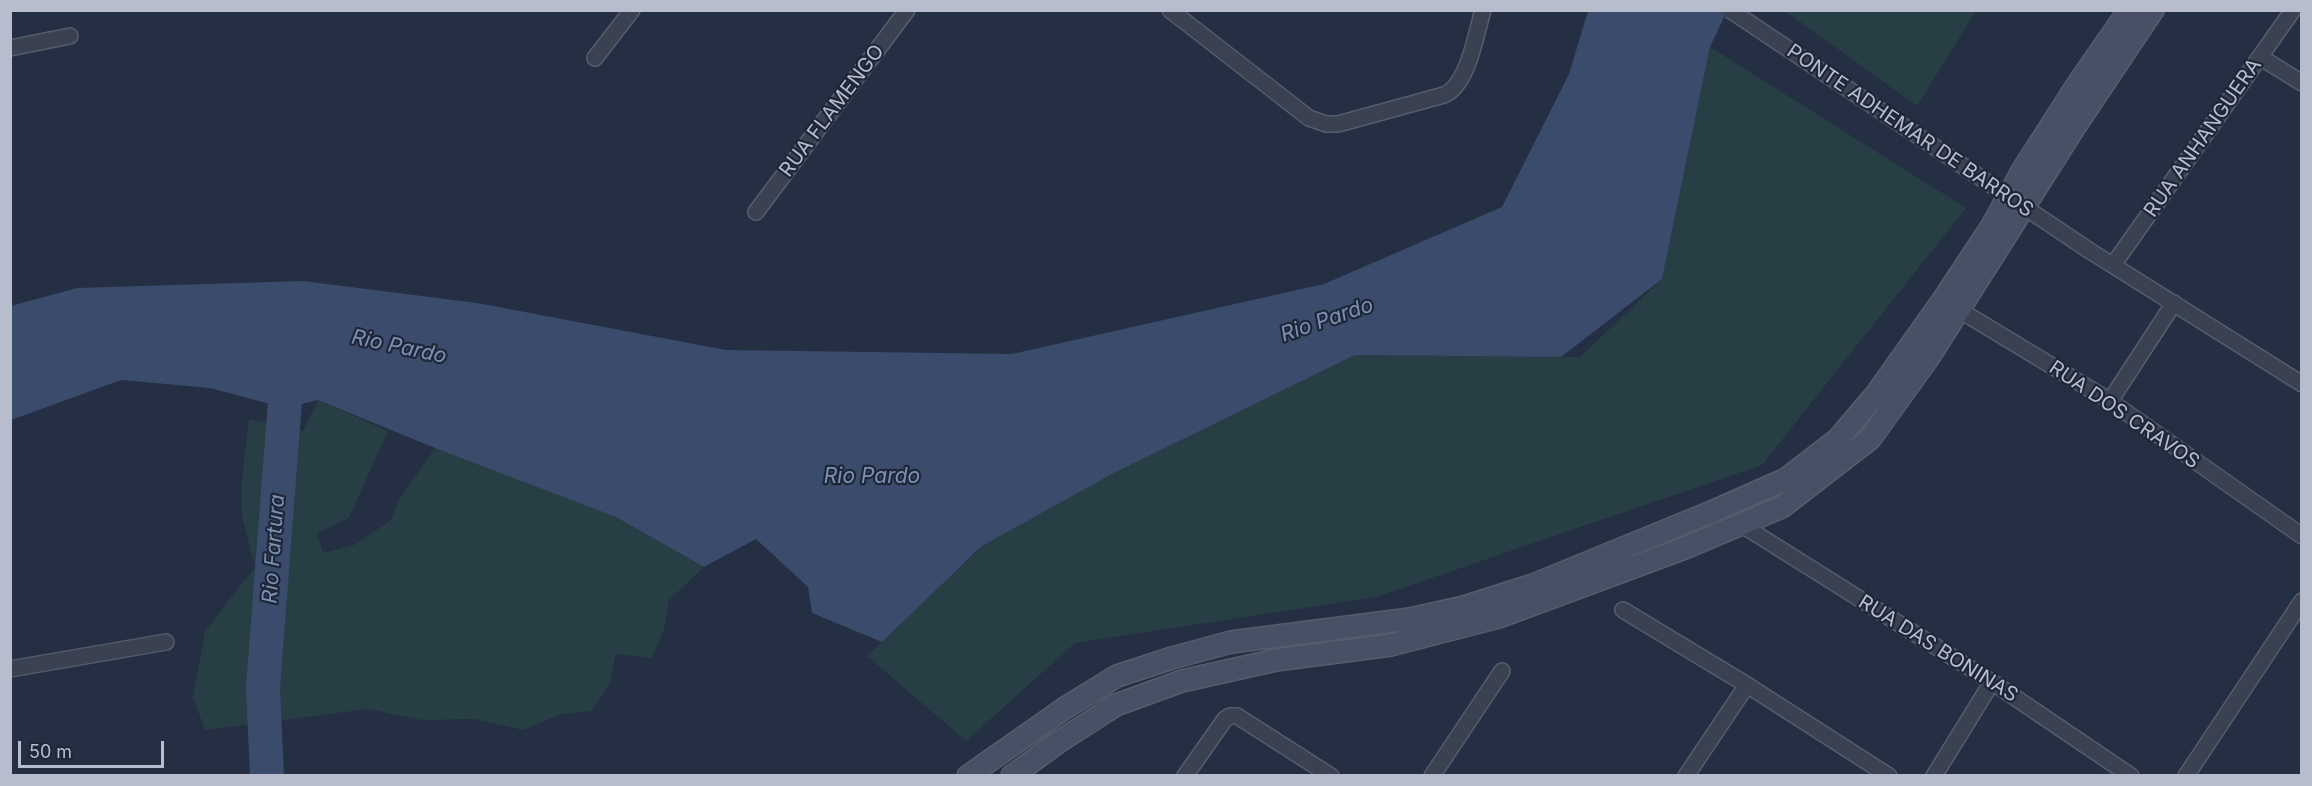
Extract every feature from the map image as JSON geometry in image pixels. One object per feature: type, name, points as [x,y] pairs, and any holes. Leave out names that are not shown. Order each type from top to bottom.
[{"type":"main road","points":[[968,776],[1065,708],[1117,676],[1231,642],[1410,619],[1464,607],[1533,585],[1786,479],[1838,439],[1951,305],[2022,171],[2129,10]]},
{"type":"main road","points":[[1012,776],[1057,742],[1116,705],[1182,681],[1276,660],[1391,645],[1499,617],[1742,525],[1782,507],[1870,439],[1951,305],[2153,10]]},
{"type":"street","points":[[595,58],[632,10]]},
{"type":"street","name":"RUA FLAMENGO","points":[[756,212],[907,10]]},
{"type":"street","points":[[1170,10],[1305,114],[1320,123],[1338,124],[1449,93],[1462,80],[1483,10]]},
{"type":"street","name":"PONTE ADHEMAR DE BARROS","points":[[1730,10],[2090,251],[2301,384]]},
{"type":"street","name":"RUA ANHANGUERA","points":[[2114,266],[2293,10]]},
{"type":"street","points":[[10,48],[70,36]]},
{"type":"street","points":[[2260,57],[2301,83]]},
{"type":"street","points":[[2110,401],[2174,303]]},
{"type":"street","name":"RUA DOS CRAVOS","points":[[1951,305],[2110,401],[2301,536]]},
{"type":"street","name":"RUA DAS BONINAS","points":[[1742,525],[1992,682],[2131,776]]},
{"type":"street","points":[[2187,776],[2296,623],[2301,601]]},
{"type":"street","points":[[1623,610],[1747,684],[1889,776]]},
{"type":"street","points":[[10,669],[166,642]]},
{"type":"street","points":[[1432,776],[1502,671]]},
{"type":"street","points":[[1934,776],[1992,682]]},
{"type":"street","points":[[1686,776],[1747,684]]},
{"type":"street","points":[[1185,776],[1225,719],[1230,716],[1238,716],[1331,776]]},
{"type":"green space","points":[[1785,11],[1976,11],[1917,106]]},
{"type":"green space","points":[[1710,47],[1966,208],[1762,465],[1376,597],[1075,643],[966,741],[867,656],[1002,528],[1355,355],[1580,357],[1662,279]]},
{"type":"green space","points":[[318,400],[388,431],[349,518],[317,533],[323,553],[354,545],[390,521],[399,500],[435,448],[564,493],[616,517],[704,567],[669,600],[664,630],[652,658],[616,654],[609,686],[591,711],[562,714],[523,730],[474,719],[422,720],[368,709],[205,730],[193,697],[205,631],[255,567],[242,516],[242,480],[249,419],[303,431]]},
{"type":"water","name":"Rio Pardo","points":[[1588,11],[1727,11],[1710,47],[1662,279],[1561,357],[1355,355],[1110,475],[982,546],[882,642],[812,613],[808,587],[756,539],[704,567],[616,517],[435,448],[318,400],[285,408],[210,388],[121,380],[11,420],[11,306],[77,288],[303,281],[477,303],[726,350],[1012,354],[1324,284],[1502,207],[1569,74]]},
{"type":"waterway","name":"Rio Fartura","points":[[267,776],[263,687],[288,362]]}]
